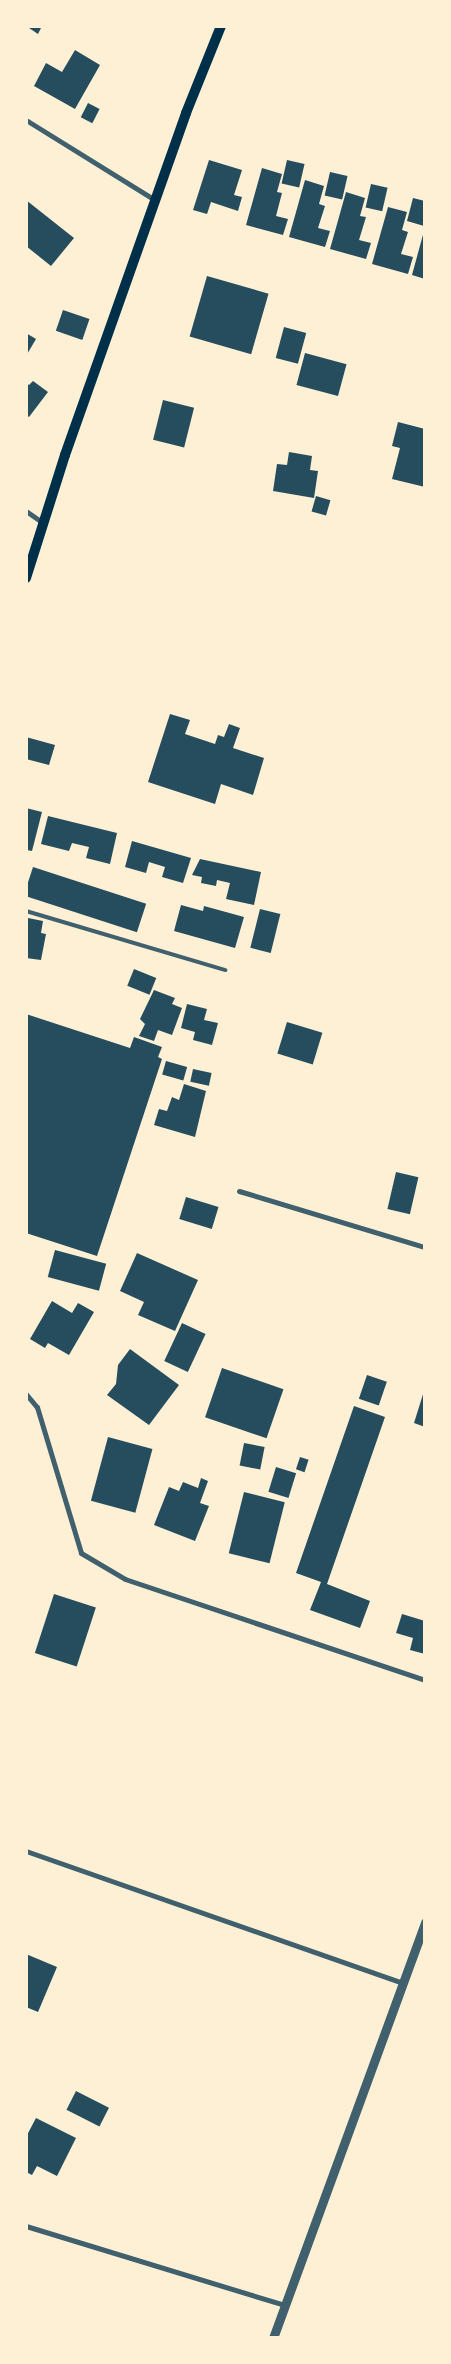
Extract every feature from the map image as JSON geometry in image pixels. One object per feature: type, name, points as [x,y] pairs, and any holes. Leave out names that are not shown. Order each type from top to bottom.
[{"type":"main road","points":[[26,578],[155,201],[221,26]]},
{"type":"street","points":[[26,120],[155,201]]},
{"type":"street","points":[[26,511],[44,523]]},
{"type":"street","points":[[239,1191],[425,1247]]},
{"type":"street","points":[[26,1394],[37,1407],[81,1553],[125,1579],[425,1680]]},
{"type":"street","points":[[26,1851],[403,1983]]},
{"type":"street","points":[[273,2338],[425,1922]]},
{"type":"street","points":[[26,2226],[285,2305]]},
{"type":"lane","points":[[26,911],[226,970]]},
{"type":"building","points":[[26,26],[42,26],[38,34]]},
{"type":"building","points":[[75,50],[100,65],[75,109],[34,86],[46,63],[62,72]]},
{"type":"building","points":[[88,103],[100,109],[92,123],[81,117]]},
{"type":"building","points":[[209,160],[242,170],[234,195],[242,197],[238,211],[211,202],[207,214],[193,210]]},
{"type":"building","points":[[287,160],[305,164],[299,187],[282,183]]},
{"type":"building","points":[[262,168],[282,174],[277,192],[282,193],[276,216],[288,219],[283,235],[246,225]]},
{"type":"building","points":[[330,172],[348,176],[342,199],[325,195]]},
{"type":"building","points":[[305,180],[324,186],[319,204],[325,206],[318,228],[330,231],[325,247],[289,237]]},
{"type":"building","points":[[371,184],[388,188],[382,211],[366,207]]},
{"type":"building","points":[[346,192],[365,198],[360,216],[366,217],[359,240],[371,243],[366,259],[330,249]]},
{"type":"building","points":[[413,198],[425,201],[424,226],[407,221]]},
{"type":"building","points":[[26,200],[74,238],[51,266],[26,246]]},
{"type":"building","points":[[388,207],[407,212],[402,230],[408,232],[401,254],[413,257],[408,274],[372,264]]},
{"type":"building","points":[[425,231],[425,279],[412,275]]},
{"type":"building","points":[[207,276],[269,294],[251,354],[190,337]]},
{"type":"building","points":[[63,310],[89,319],[82,340],[56,331]]},
{"type":"building","points":[[284,327],[306,333],[298,364],[276,358]]},
{"type":"building","points":[[26,333],[36,339],[26,356]]},
{"type":"building","points":[[305,353],[347,364],[338,396],[296,385]]},
{"type":"building","points":[[33,381],[48,392],[29,417],[26,415],[26,383],[29,385]]},
{"type":"building","points":[[163,400],[194,408],[184,448],[153,440]]},
{"type":"building","points":[[398,422],[425,429],[425,487],[392,479],[400,448],[392,446]]},
{"type":"building","points":[[289,452],[312,456],[310,470],[318,471],[314,498],[273,491],[277,464],[287,465]]},
{"type":"building","points":[[316,496],[330,500],[326,516],[312,511]]},
{"type":"building","points":[[170,714],[190,720],[185,734],[215,744],[218,735],[224,737],[229,724],[240,728],[233,748],[264,758],[253,795],[221,784],[215,804],[148,782]]},
{"type":"building","points":[[26,737],[55,745],[49,765],[26,759]]},
{"type":"building","points":[[26,808],[42,812],[32,851],[26,850]]},
{"type":"building","points":[[48,816],[117,833],[110,864],[86,858],[89,847],[72,843],[69,851],[41,844]]},
{"type":"building","points":[[132,841],[191,858],[183,883],[162,877],[165,867],[149,862],[146,873],[125,867]]},
{"type":"building","points":[[200,859],[261,872],[254,905],[226,899],[230,883],[217,880],[216,886],[201,883],[202,877],[192,875]]},
{"type":"building","points":[[33,867],[146,904],[137,932],[26,896],[26,889]]},
{"type":"building","points":[[181,905],[203,911],[204,906],[244,917],[235,948],[174,931]]},
{"type":"building","points":[[260,909],[280,914],[271,953],[250,948]]},
{"type":"building","points":[[28,918],[43,921],[41,933],[46,934],[41,960],[26,958]]},
{"type":"building","points":[[134,969],[156,978],[150,995],[127,986]]},
{"type":"building","points":[[154,990],[175,998],[172,1004],[182,1008],[172,1035],[158,1030],[154,1041],[139,1036],[145,1024],[140,1019]]},
{"type":"building","points":[[187,1004],[207,1009],[204,1020],[218,1023],[212,1045],[193,1040],[195,1032],[181,1028]]},
{"type":"building","points":[[26,1014],[130,1048],[134,1037],[162,1047],[158,1057],[162,1059],[97,1256],[26,1233]]},
{"type":"building","points":[[287,1022],[322,1033],[313,1064],[277,1054]]},
{"type":"building","points":[[166,1061],[187,1067],[183,1081],[162,1074]]},
{"type":"building","points":[[193,1069],[212,1073],[209,1086],[190,1082]]},
{"type":"building","points":[[184,1084],[206,1091],[195,1137],[154,1125],[159,1109],[167,1111],[172,1097],[179,1100]]},
{"type":"building","points":[[396,1172],[418,1177],[410,1214],[387,1209]]},
{"type":"building","points":[[186,1197],[219,1207],[212,1229],[179,1219]]},
{"type":"building","points":[[55,1250],[106,1264],[99,1291],[48,1277]]},
{"type":"building","points":[[137,1253],[198,1280],[175,1331],[138,1315],[144,1302],[120,1291]]},
{"type":"building","points":[[52,1301],[72,1313],[78,1303],[94,1312],[69,1355],[48,1343],[45,1348],[30,1339]]},
{"type":"building","points":[[182,1323],[206,1334],[188,1372],[164,1361]]},
{"type":"building","points":[[130,1349],[179,1385],[149,1425],[107,1395],[116,1384],[118,1365]]},
{"type":"building","points":[[222,1368],[283,1389],[267,1438],[205,1417]]},
{"type":"building","points":[[367,1375],[387,1382],[379,1405],[359,1399]]},
{"type":"building","points":[[425,1391],[425,1427],[414,1423]]},
{"type":"building","points":[[354,1406],[385,1417],[327,1584],[370,1601],[360,1628],[310,1610],[321,1582],[296,1573]]},
{"type":"building","points":[[108,1437],[152,1449],[135,1513],[91,1501]]},
{"type":"building","points":[[244,1443],[265,1447],[260,1470],[240,1466]]},
{"type":"building","points":[[300,1457],[309,1460],[305,1472],[296,1469]]},
{"type":"building","points":[[276,1467],[296,1473],[288,1498],[268,1492]]},
{"type":"building","points":[[201,1478],[208,1481],[200,1503],[209,1506],[195,1541],[154,1525],[169,1487],[179,1491],[183,1482],[198,1488]]},
{"type":"building","points":[[244,1492],[285,1502],[270,1563],[229,1553]]},
{"type":"building","points":[[54,1594],[96,1608],[77,1667],[35,1653]]},
{"type":"building","points":[[402,1614],[425,1621],[425,1654],[410,1650],[413,1638],[396,1633]]},
{"type":"building","points":[[26,1954],[57,1967],[38,2012],[26,2007]]},
{"type":"building","points":[[76,2091],[109,2108],[99,2127],[66,2110]]},
{"type":"building","points":[[36,2118],[76,2138],[57,2176],[37,2166],[32,2175],[26,2172],[26,2137]]}]
